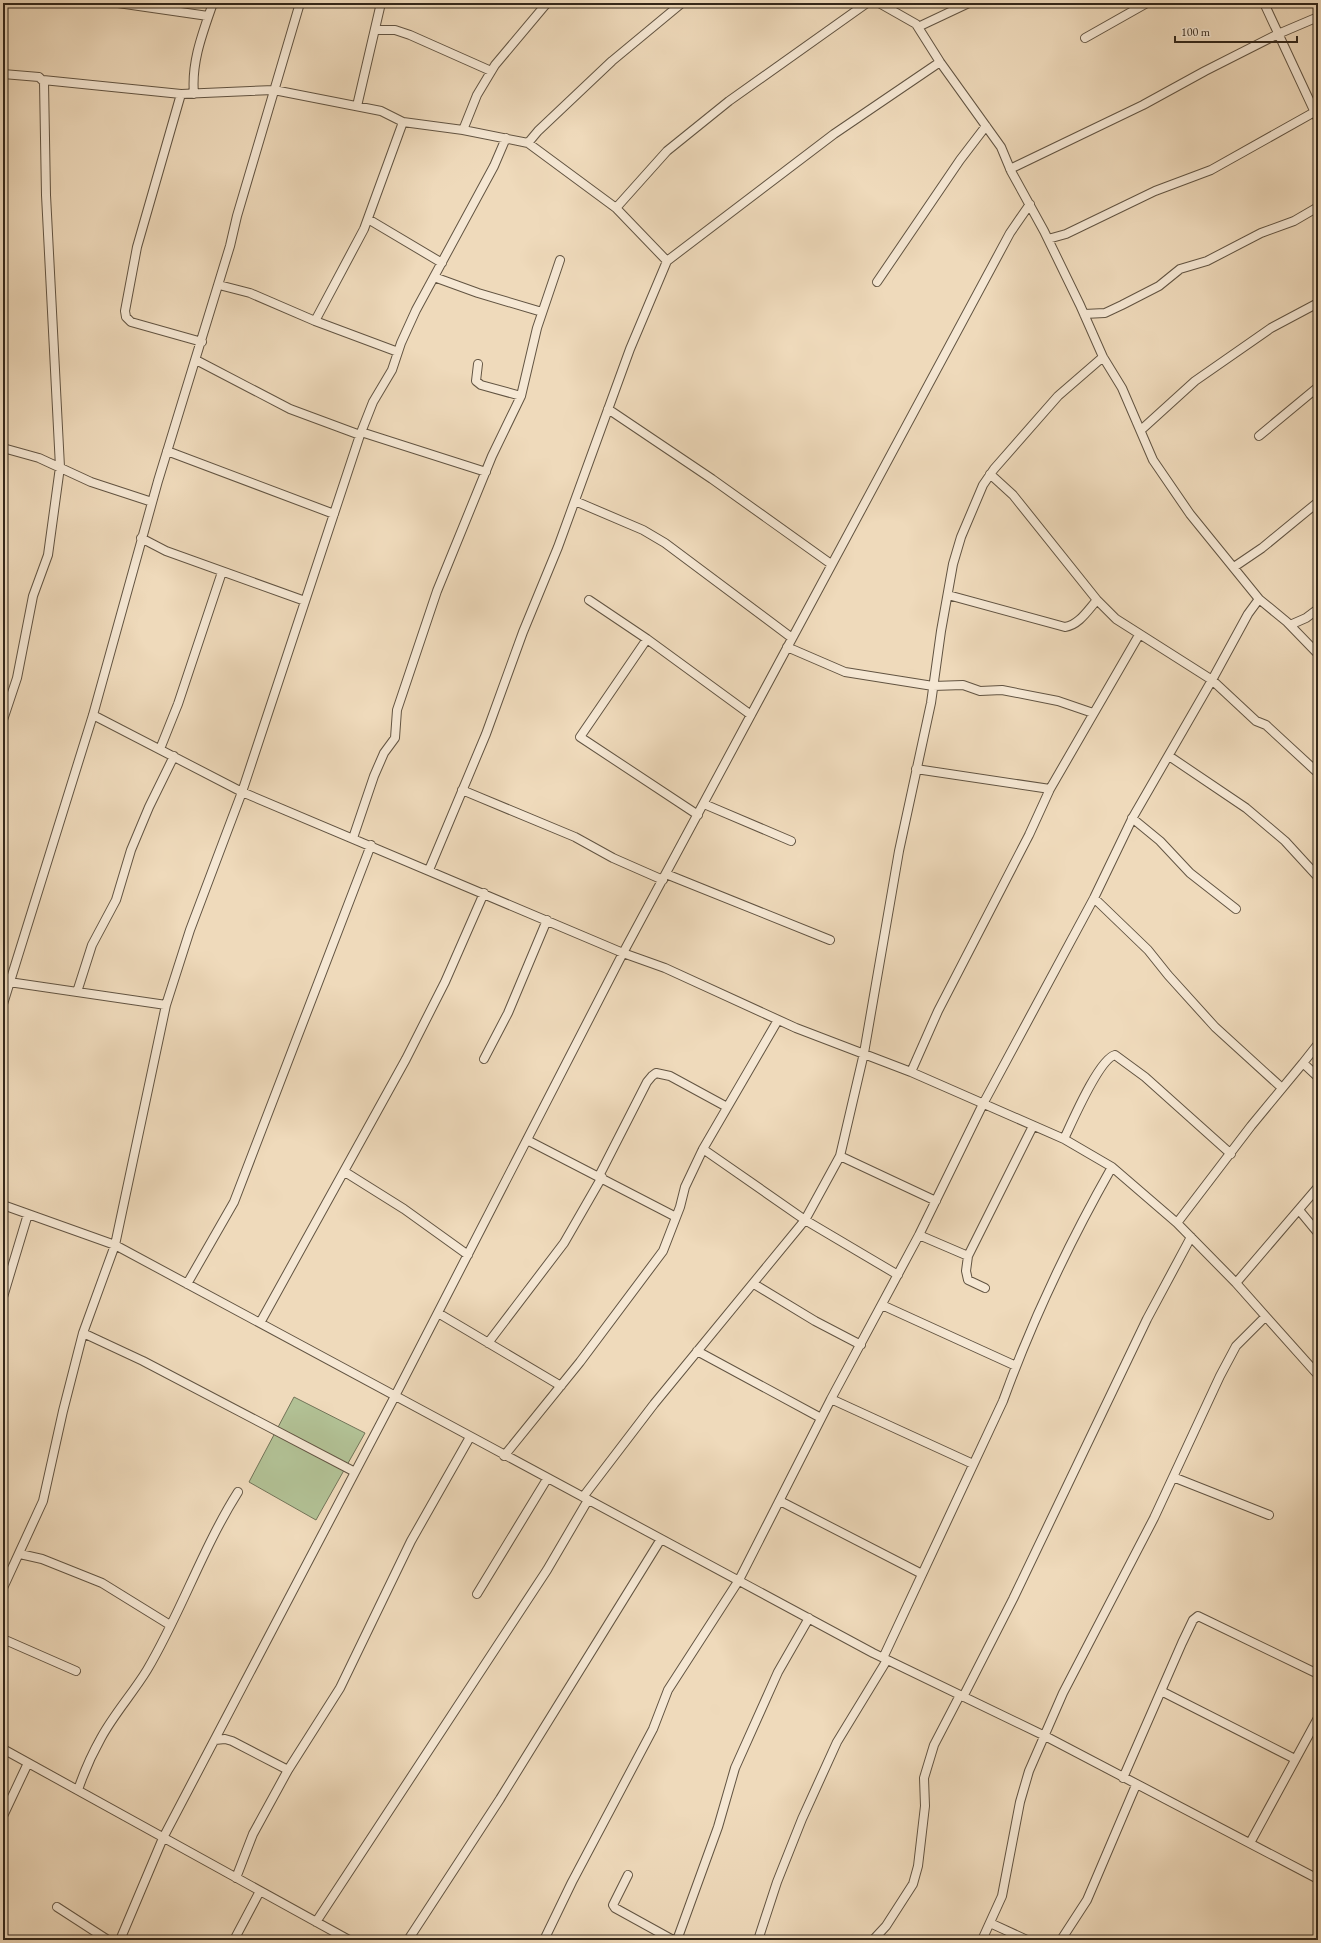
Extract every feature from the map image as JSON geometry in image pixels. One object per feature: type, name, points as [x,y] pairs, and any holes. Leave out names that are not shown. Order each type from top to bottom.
[{"type":"street","points":[[118,3],[208,16]]},
{"type":"street","points":[[194,94],[194,68],[213,3]]},
{"type":"street","points":[[3,1004],[92,715],[141,538],[219,285],[300,3]]},
{"type":"street","points":[[358,106],[381,3]]},
{"type":"street","points":[[462,130],[477,95],[491,71],[547,3]]},
{"type":"street","points":[[528,143],[538,130],[612,61],[682,3]]},
{"type":"street","points":[[616,208],[667,152],[729,101],[867,3]]},
{"type":"street","points":[[879,3],[916,24],[940,62],[1001,147],[1010,169],[1048,239],[1103,357],[1122,388],[1153,460],[1190,514],[1259,599],[1290,624],[1318,654]]},
{"type":"street","points":[[918,27],[969,3]]},
{"type":"street","points":[[1085,38],[1147,3]]},
{"type":"street","points":[[1048,239],[1066,234],[1155,191],[1211,170],[1317,114],[1264,3]]},
{"type":"street","points":[[1010,169],[1143,105],[1205,71],[1278,34],[1318,17]]},
{"type":"street","points":[[375,30],[395,30],[410,35],[491,71]]},
{"type":"street","points":[[429,870],[486,734],[523,632],[558,547],[630,349],[667,261],[834,134],[940,62]]},
{"type":"street","points":[[3,74],[39,77],[43,80],[181,94],[274,90],[381,111],[403,122],[462,130],[528,143],[616,208],[667,261]]},
{"type":"street","points":[[3,720],[17,678],[33,596],[48,555],[60,467],[47,210],[43,80]]},
{"type":"street","points":[[181,94],[138,247],[125,310],[126,317],[131,322],[202,342]]},
{"type":"street","points":[[315,320],[364,229],[403,122]]},
{"type":"street","points":[[877,282],[960,160],[986,126]]},
{"type":"street","points":[[3,1588],[20,1554],[43,1501],[63,1411],[83,1333],[115,1245],[166,1005],[190,930],[242,792],[361,434],[374,402],[392,370],[416,310],[494,166],[506,138]]},
{"type":"street","points":[[120,1940],[163,1838],[395,1396],[623,953],[1010,233],[1030,204]]},
{"type":"street","points":[[1084,314],[1104,313],[1122,305],[1159,286],[1180,270],[1207,261],[1261,232],[1294,221],[1318,207]]},
{"type":"street","points":[[368,219],[442,262]]},
{"type":"street","points":[[353,838],[374,776],[384,753],[395,738],[397,710],[437,590],[486,472],[521,396],[537,328],[560,260]]},
{"type":"street","points":[[434,277],[478,293],[542,312]]},
{"type":"street","points":[[219,285],[250,293],[398,352]]},
{"type":"street","points":[[1140,430],[1195,381],[1271,328],[1318,303]]},
{"type":"street","points":[[316,1922],[547,1570],[585,1499],[654,1404],[805,1220],[840,1156],[864,1053],[899,851],[933,686],[941,631],[954,564],[961,537],[983,485],[990,474],[1058,396],[1103,357]]},
{"type":"street","points":[[196,360],[290,409],[361,434],[486,472]]},
{"type":"street","points":[[478,364],[476,381],[481,385],[521,396]]},
{"type":"street","points":[[1259,436],[1318,387]]},
{"type":"street","points":[[608,409],[712,479],[831,564]]},
{"type":"street","points":[[3,448],[40,458],[91,482],[152,502]]},
{"type":"street","points":[[167,451],[334,514]]},
{"type":"street","points":[[990,474],[1013,494],[1097,600],[1116,619],[1212,680],[1256,721],[1266,725],[1318,772]]},
{"type":"street","points":[[575,501],[643,530],[665,543],[792,638]]},
{"type":"street","points":[[1234,567],[1262,548],[1318,502]]},
{"type":"street","points":[[141,538],[166,551],[305,601]]},
{"type":"street","points":[[160,749],[178,704],[222,572]]},
{"type":"street","points":[[948,595],[1065,627],[1071,626],[1078,622],[1097,600]]},
{"type":"street","points":[[544,1940],[572,1882],[653,1729],[668,1690],[739,1580],[821,1418],[919,1235],[983,1104],[1094,898],[1132,818],[1169,756],[1248,614],[1259,599]]},
{"type":"street","points":[[589,600],[647,638],[751,714]]},
{"type":"street","points":[[1290,624],[1306,618],[1318,609]]},
{"type":"street","points":[[911,1072],[938,1012],[1029,835],[1050,789],[1139,635]]},
{"type":"street","points":[[647,638],[580,737],[698,815]]},
{"type":"street","points":[[787,647],[845,672],[933,686],[963,685],[980,691],[1002,690],[1058,701],[1093,713]]},
{"type":"street","points":[[92,715],[242,792],[371,845],[623,953],[665,968],[778,1020],[911,1072],[1064,1139],[1112,1167],[1177,1223],[1236,1283],[1318,1375]]},
{"type":"street","points":[[77,992],[92,945],[116,900],[131,850],[149,807],[174,756]]},
{"type":"street","points":[[1169,756],[1246,808],[1285,841],[1318,877]]},
{"type":"street","points":[[916,769],[1050,789]]},
{"type":"street","points":[[462,790],[575,837],[614,858],[830,940]]},
{"type":"street","points":[[704,804],[791,841]]},
{"type":"street","points":[[1132,818],[1160,841],[1194,877],[1236,909]]},
{"type":"street","points":[[188,1284],[234,1202],[371,845]]},
{"type":"street","points":[[260,1323],[345,1172],[406,1059],[434,1003],[484,893]]},
{"type":"street","points":[[1094,898],[1148,950],[1215,1027],[1282,1088]]},
{"type":"street","points":[[484,1059],[518,992],[547,920]]},
{"type":"street","points":[[9,982],[166,1005]]},
{"type":"street","points":[[504,1456],[560,1386],[663,1251],[676,1217],[685,1187],[703,1149],[778,1020]]},
{"type":"street","points":[[1177,1223],[1318,1044]]},
{"type":"street","points":[[1064,1139],[1087,1090],[1108,1058],[1115,1055],[1145,1077],[1231,1154]]},
{"type":"street","points":[[1303,1063],[1318,1077]]},
{"type":"street","points":[[488,1343],[564,1243],[600,1177],[647,1082],[652,1076],[656,1073],[670,1076],[727,1107]]},
{"type":"street","points":[[985,1288],[968,1280],[966,1271],[968,1256],[1034,1126]]},
{"type":"street","points":[[527,1140],[676,1217]]},
{"type":"street","points":[[703,1149],[805,1220],[898,1275]]},
{"type":"street","points":[[840,1156],[936,1200]]},
{"type":"street","points":[[758,1940],[777,1882],[805,1812],[837,1742],[885,1659],[922,1574],[1003,1401],[1016,1366],[1074,1240],[1112,1167]]},
{"type":"street","points":[[345,1172],[404,1209],[468,1255]]},
{"type":"street","points":[[1236,1283],[1318,1187]]},
{"type":"street","points":[[3,1205],[115,1245],[504,1456],[885,1659],[1045,1736],[1318,1880]]},
{"type":"street","points":[[1299,1210],[1318,1233]]},
{"type":"street","points":[[3,1297],[28,1214]]},
{"type":"street","points":[[919,1235],[968,1256]]},
{"type":"street","points":[[873,1940],[886,1926],[913,1884],[918,1866],[925,1806],[924,1778],[934,1745],[962,1696],[1013,1599],[1147,1319],[1191,1237]]},
{"type":"street","points":[[754,1284],[861,1345]]},
{"type":"street","points":[[882,1305],[1016,1366]]},
{"type":"street","points":[[438,1313],[560,1386]]},
{"type":"street","points":[[982,1940],[1002,1896],[1020,1802],[1029,1771],[1063,1693],[1173,1477],[1220,1376],[1236,1346],[1265,1317]]},
{"type":"street","points":[[83,1333],[143,1361],[355,1472]]},
{"type":"street","points":[[698,1351],[821,1418]]},
{"type":"street","points":[[831,1399],[973,1464]]},
{"type":"street","points":[[236,1878],[252,1834],[288,1770],[340,1688],[411,1541],[470,1437]]},
{"type":"street","points":[[1173,1477],[1269,1515]]},
{"type":"street","points":[[477,1594],[547,1479]]},
{"type":"street","points":[[78,1790],[83,1775],[101,1737],[147,1670],[221,1519],[238,1492]]},
{"type":"street","points":[[780,1501],[922,1574]]},
{"type":"street","points":[[408,1940],[500,1799],[661,1539]]},
{"type":"street","points":[[20,1554],[42,1559],[102,1583],[170,1625]]},
{"type":"street","points":[[1123,1778],[1193,1620],[1198,1616],[1318,1674]]},
{"type":"street","points":[[677,1940],[718,1827],[735,1768],[778,1672],[808,1618]]},
{"type":"street","points":[[3,1639],[76,1671]]},
{"type":"street","points":[[1161,1691],[1296,1759]]},
{"type":"street","points":[[1250,1843],[1318,1718]]},
{"type":"street","points":[[215,1740],[225,1739],[232,1741],[288,1770]]},
{"type":"street","points":[[3,1749],[316,1922],[334,1937],[349,1940]]},
{"type":"street","points":[[3,1816],[28,1763]]},
{"type":"street","points":[[1061,1940],[1087,1900],[1136,1785]]},
{"type":"street","points":[[628,1875],[613,1905],[615,1908],[673,1940]]},
{"type":"street","points":[[234,1940],[260,1891]]},
{"type":"street","points":[[57,1907],[108,1940]]},
{"type":"street","points":[[990,1922],[1027,1940]]},
{"type":"green space","points":[[294,1397],[365,1433],[316,1520],[249,1482]]}]
